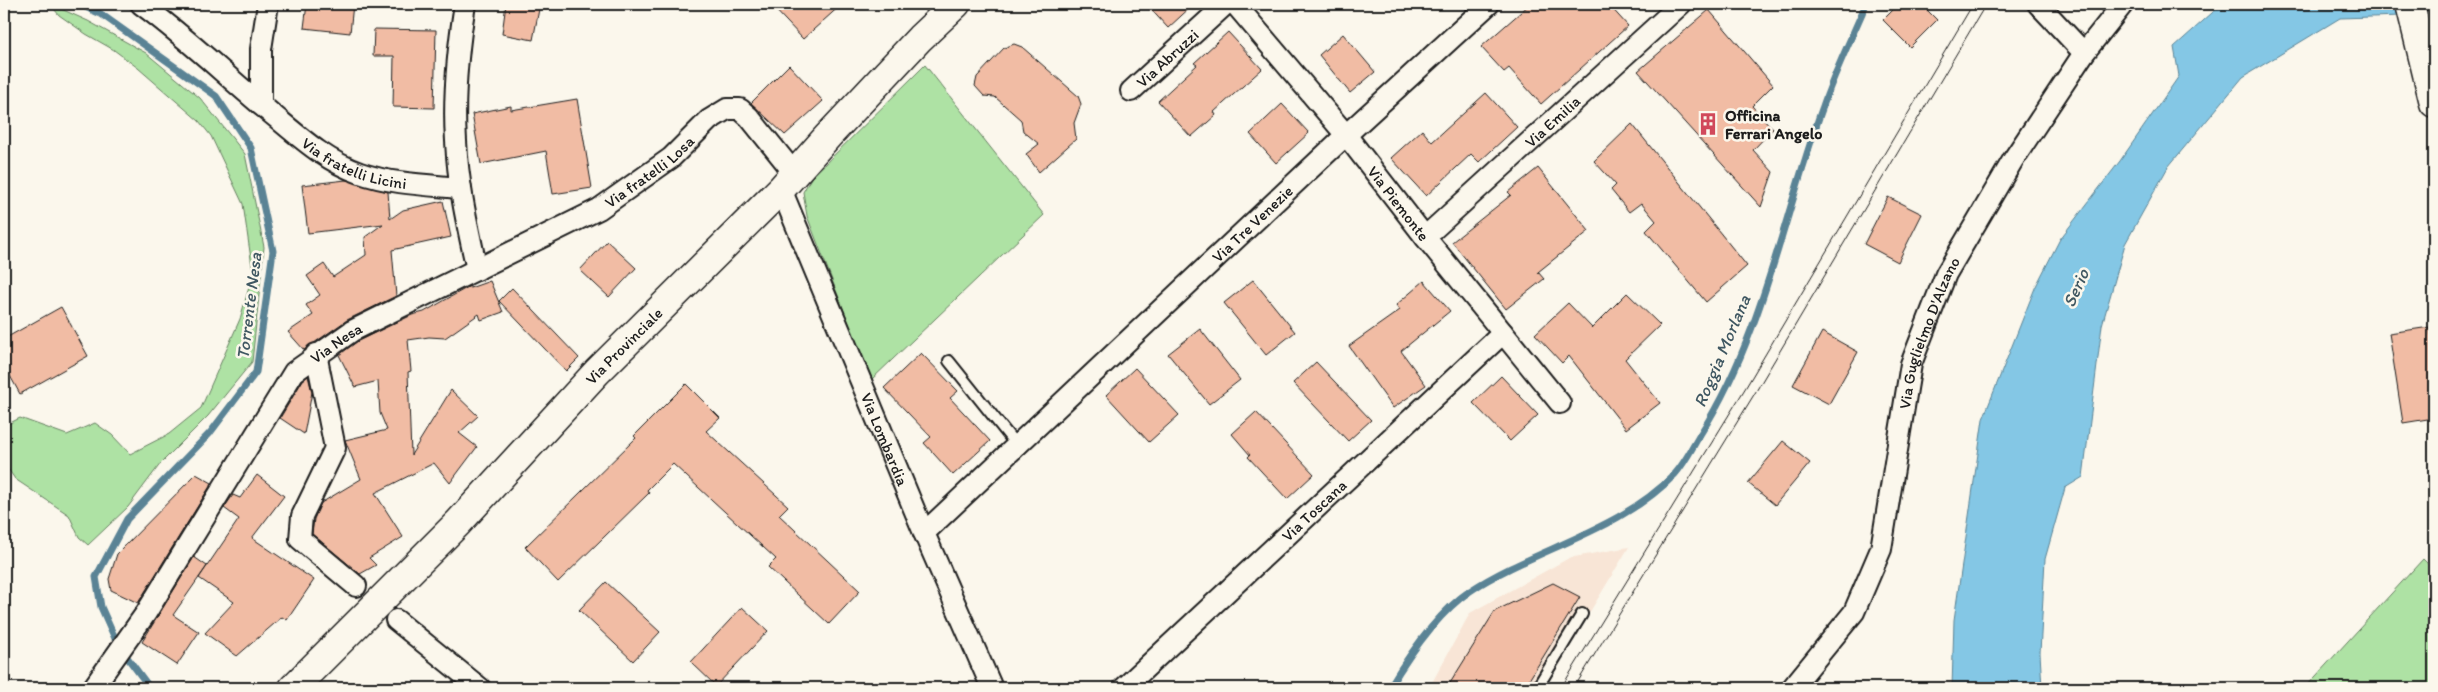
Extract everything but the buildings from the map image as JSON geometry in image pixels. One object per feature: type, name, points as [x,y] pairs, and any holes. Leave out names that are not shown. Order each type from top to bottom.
[{"type":"street","name":"Via fratelli Licini","points":[[141,4],[180,33],[260,105],[327,158],[360,173],[420,184],[462,188]]},
{"type":"street","points":[[260,105],[261,48],[268,4]]},
{"type":"street","points":[[466,4],[461,28],[456,141],[462,188],[477,270]]},
{"type":"street","name":"Via Provinciale","points":[[300,685],[458,523],[597,372],[788,182],[828,136],[920,38],[956,4]]},
{"type":"street","name":"Via Abruzzi","points":[[1131,91],[1226,4]]},
{"type":"street","name":"Via Piemonte","points":[[1234,4],[1346,135],[1425,237],[1560,403]]},
{"type":"street","name":"Via Tre Venezie","points":[[924,533],[1346,135],[1489,4]]},
{"type":"street","name":"Via Emilia","points":[[1425,237],[1681,4]]},
{"type":"street","points":[[2038,4],[2084,53]]},
{"type":"street","name":"Via Guglielmo D'Alzano","points":[[1792,688],[1854,612],[1881,549],[1911,364],[1946,274],[2013,160],[2084,53],[2124,4]]},
{"type":"street","points":[[2410,4],[2434,103]]},
{"type":"street","name":"Via fratelli Losa","points":[[477,270],[599,209],[672,158],[709,120],[727,109],[740,109],[749,117],[788,182]]},
{"type":"street","name":"Via Lombardia","points":[[788,182],[924,533],[992,688]]},
{"type":"street","name":"Via Nesa","points":[[98,681],[137,627],[294,372],[316,354],[352,331],[477,270]]},
{"type":"street","name":"Via Toscana","points":[[1124,688],[1503,333]]},
{"type":"street","points":[[316,354],[335,448],[302,516],[300,539],[356,586]]},
{"type":"street","points":[[396,620],[480,688]]},
{"type":"lane","points":[[949,361],[1017,446]]},
{"type":"lane","points":[[1537,688],[1582,614]]},
{"type":"shaded area","points":[[1629,547],[1544,688],[1429,688],[1470,613],[1569,558]]},
{"type":"green space","points":[[50,4],[88,21],[146,53],[200,98],[245,154],[264,247],[252,362],[208,416],[161,463],[128,507],[88,545],[79,537],[69,515],[15,479],[4,463],[4,426],[20,418],[67,435],[95,423],[112,435],[130,454],[169,434],[201,408],[240,319],[253,273],[243,204],[211,136],[199,121],[138,68],[114,50],[86,34],[59,15]]},
{"type":"green space","points":[[925,65],[1044,215],[871,380],[807,216],[803,192],[811,178]]},
{"type":"green space","points":[[2423,559],[2434,570],[2434,688],[2305,688]]},
{"type":"water","name":"Serio","points":[[2222,4],[2434,4],[2434,15],[2340,18],[2243,77],[2168,167],[2125,244],[2102,325],[2083,477],[2065,488],[2045,559],[2040,653],[2042,688],[1952,688],[1954,620],[1983,419],[2035,288],[2060,239],[2120,161],[2179,76],[2174,47]]},
{"type":"waterway","name":"Torrente Nesa","points":[[79,4],[101,14],[216,96],[251,148],[273,251],[256,372],[210,433],[127,519],[96,577],[101,607],[118,645],[150,688]]},
{"type":"waterway","name":"Roggia Morlana","points":[[1389,688],[1425,635],[1458,600],[1495,576],[1629,511],[1653,494],[1682,465],[1722,395],[1741,356],[1770,275],[1808,150],[1827,96],[1866,4]]},
{"type":"tram line","points":[[1561,688],[1746,387],[1973,4]]},
{"type":"tram line","points":[[1574,688],[1755,393],[1986,4]]},
{"type":"place","name":"Officina Ferrari Angelo","points":[[1708,124]]}]
